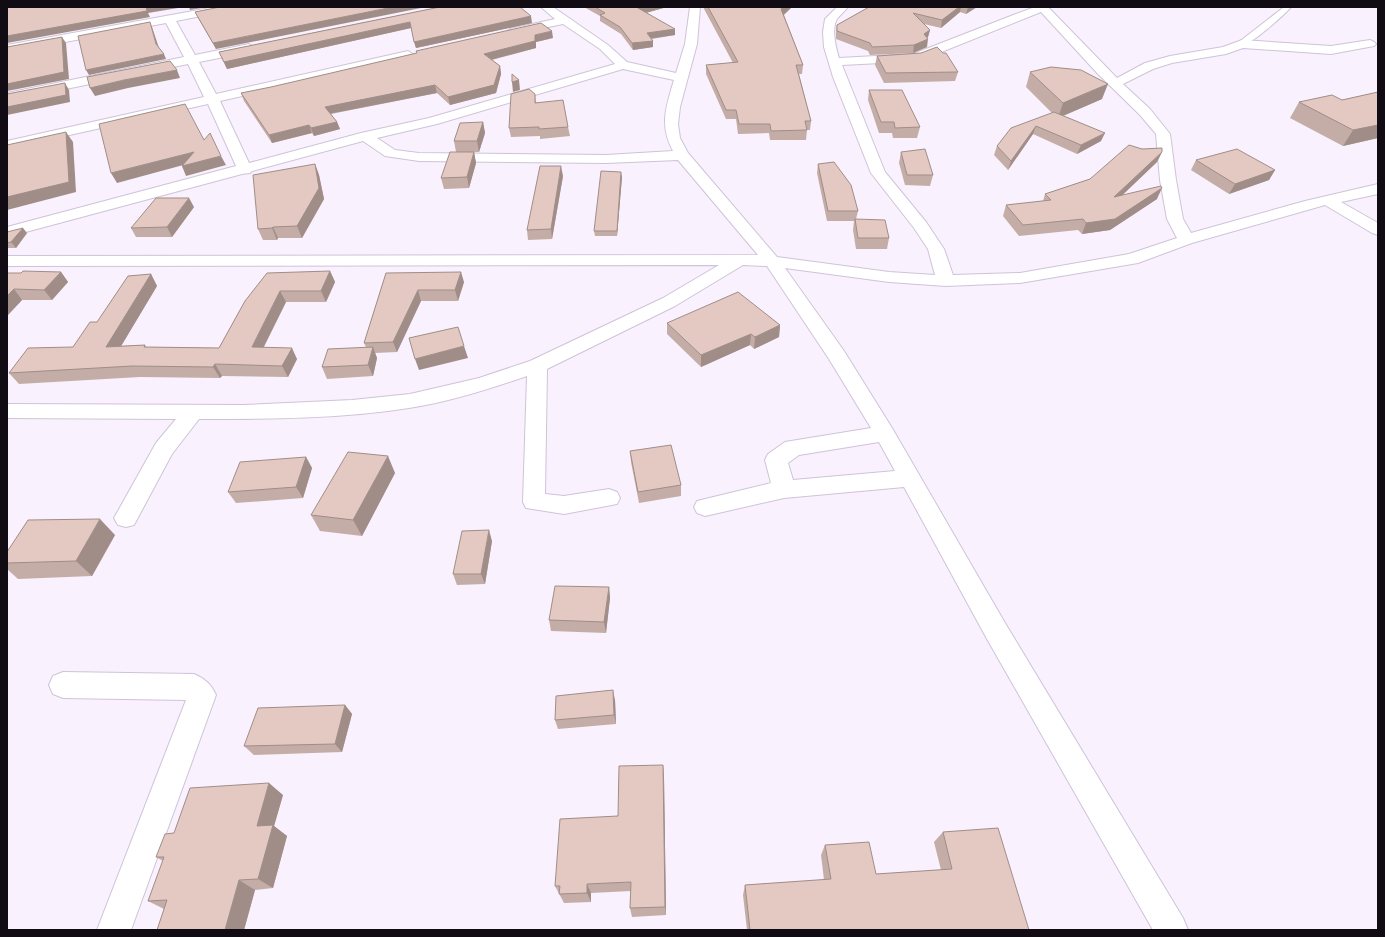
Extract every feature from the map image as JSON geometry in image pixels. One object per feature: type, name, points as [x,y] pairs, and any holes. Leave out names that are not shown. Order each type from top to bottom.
[{"type":"street","points":[[7,49],[232,7]]},
{"type":"street","points":[[546,7],[604,47],[623,64],[681,78]]},
{"type":"street","points":[[695,7],[691,44],[673,107],[671,124],[673,138],[682,155],[772,261],[837,356],[885,433],[996,631],[1171,930]]},
{"type":"street","points":[[843,7],[831,19],[830,47],[862,136],[878,173],[895,196],[920,225],[936,249],[946,281]]},
{"type":"street","points":[[835,62],[915,58],[1043,8],[1102,70],[1145,112],[1163,134],[1168,180],[1175,219],[1186,240]]},
{"type":"street","points":[[170,19],[212,99],[245,170]]},
{"type":"street","points":[[503,34],[564,20]]},
{"type":"street","points":[[1117,83],[1135,72],[1149,66],[1170,60],[1226,50],[1242,44],[1332,50],[1374,48]]},
{"type":"street","points":[[7,97],[262,45]]},
{"type":"street","points":[[7,145],[419,53]]},
{"type":"street","points":[[7,232],[484,106],[623,64]]},
{"type":"street","points":[[366,136],[386,153],[398,156],[606,158],[682,155]]},
{"type":"street","points":[[7,261],[740,260],[772,261],[889,277],[946,281],[1020,278],[1075,270],[1132,259],[1186,240],[1378,189]]},
{"type":"street","points":[[1329,201],[1378,230]]},
{"type":"street","points":[[7,412],[244,412],[352,407],[410,401],[482,384],[537,366],[669,302],[740,260]]},
{"type":"street","points":[[537,366],[534,502],[564,506],[608,498]]},
{"type":"street","points":[[126,518],[164,449],[193,412]]},
{"type":"street","points":[[784,489],[776,460],[792,448],[885,433]]},
{"type":"street","points":[[705,507],[784,489],[910,478]]},
{"type":"street","points":[[63,685],[194,687],[202,695],[114,930]]},
{"type":"lane","points":[[1242,44],[1288,7]]},
{"type":"building","points":[[7,7],[146,7],[147,11],[7,36]]},
{"type":"building","points":[[220,7],[393,7],[213,43],[195,12]]},
{"type":"building","points":[[440,7],[520,7],[531,16],[414,42],[410,22],[224,62],[219,52]]},
{"type":"building","points":[[595,7],[642,7],[638,8],[675,29],[647,33],[653,41],[632,43],[620,27],[600,15],[605,13]]},
{"type":"building","points":[[708,7],[783,7],[781,9],[803,65],[796,65],[811,121],[805,121],[807,130],[771,131],[770,124],[739,124],[736,110],[726,110],[706,65],[738,62]]},
{"type":"building","points":[[869,7],[959,7],[942,20],[913,13],[930,30],[924,34],[928,39],[914,45],[872,47],[870,43],[837,31],[837,25]]},
{"type":"building","points":[[150,22],[156,44],[164,54],[86,70],[78,36]]},
{"type":"building","points":[[541,23],[552,31],[535,35],[535,41],[484,54],[500,66],[494,85],[448,97],[435,85],[325,107],[337,122],[311,128],[309,125],[269,135],[241,93],[417,53],[416,51]]},
{"type":"building","points":[[62,37],[64,72],[7,84],[7,47]]},
{"type":"building","points":[[937,47],[943,53],[946,53],[958,72],[886,73],[877,56],[921,53]]},
{"type":"building","points":[[170,61],[177,70],[90,88],[87,77]]},
{"type":"building","points":[[1051,67],[1081,70],[1108,84],[1063,103],[1030,72]]},
{"type":"building","points":[[512,74],[519,80],[512,82]]},
{"type":"building","points":[[65,83],[66,95],[7,107],[7,94]]},
{"type":"building","points":[[529,89],[535,94],[535,103],[563,100],[568,127],[539,129],[539,127],[509,128],[511,94]]},
{"type":"building","points":[[869,90],[902,90],[920,127],[895,128],[894,122],[881,122]]},
{"type":"building","points":[[1378,92],[1378,125],[1353,130],[1299,102],[1332,95],[1342,100]]},
{"type":"building","points":[[185,104],[204,140],[210,133],[221,156],[182,166],[194,152],[111,173],[99,124]]},
{"type":"building","points":[[1054,112],[1105,133],[1081,145],[1036,126],[1011,161],[997,146],[1011,128]]},
{"type":"building","points":[[483,122],[477,141],[454,141],[460,123]]},
{"type":"building","points":[[66,132],[69,182],[7,197],[7,145]]},
{"type":"building","points":[[1129,145],[1142,149],[1162,148],[1162,152],[1114,197],[1161,186],[1162,188],[1115,219],[1086,223],[1083,219],[1023,225],[1006,205],[1051,200],[1045,194],[1090,179]]},
{"type":"building","points":[[925,149],[933,175],[907,175],[901,152]]},
{"type":"building","points":[[1237,149],[1275,170],[1235,184],[1196,160]]},
{"type":"building","points":[[450,152],[474,152],[467,177],[441,178]]},
{"type":"building","points":[[834,162],[851,185],[858,211],[828,211],[818,164]]},
{"type":"building","points":[[315,164],[319,188],[297,226],[258,229],[253,175]]},
{"type":"building","points":[[540,166],[561,166],[551,229],[527,230]]},
{"type":"building","points":[[601,171],[621,172],[617,231],[594,231]]},
{"type":"building","points":[[156,198],[189,198],[167,227],[131,228]]},
{"type":"building","points":[[855,219],[885,220],[889,238],[858,238]]},
{"type":"building","points":[[23,228],[11,242],[7,243],[7,232]]},
{"type":"building","points":[[23,271],[61,272],[44,290],[14,289],[7,296],[7,273],[21,273]]},
{"type":"building","points":[[330,271],[321,291],[280,291],[252,347],[292,348],[282,366],[215,364],[213,367],[132,366],[9,373],[28,348],[73,347],[90,322],[97,322],[128,276],[151,274],[106,347],[145,345],[144,347],[219,348],[245,301],[267,273]]},
{"type":"building","points":[[461,272],[455,290],[418,290],[393,342],[364,343],[386,273]]},
{"type":"building","points":[[738,292],[780,325],[755,337],[751,334],[701,355],[667,323]]},
{"type":"building","points":[[458,327],[464,346],[415,359],[409,338]]},
{"type":"building","points":[[373,347],[368,365],[322,367],[328,349]]},
{"type":"building","points":[[671,445],[681,485],[638,492],[630,451]]},
{"type":"building","points":[[348,452],[388,456],[353,520],[311,515]]},
{"type":"building","points":[[306,457],[296,487],[228,492],[240,462]]},
{"type":"building","points":[[100,519],[76,561],[7,563],[7,552],[28,520]]},
{"type":"building","points":[[489,530],[481,574],[453,574],[462,531]]},
{"type":"building","points":[[555,586],[609,587],[604,622],[549,620]]},
{"type":"building","points":[[613,690],[614,715],[555,720],[556,696]]},
{"type":"building","points":[[345,705],[335,744],[244,746],[258,708]]},
{"type":"building","points":[[663,765],[665,907],[630,908],[631,882],[587,884],[587,893],[559,894],[560,886],[555,886],[560,819],[618,816],[619,766]]},
{"type":"building","points":[[269,783],[257,826],[273,825],[258,879],[239,880],[225,930],[157,930],[167,900],[148,901],[164,857],[156,857],[165,834],[174,833],[190,788]]},
{"type":"building","points":[[998,828],[1029,930],[750,930],[745,885],[831,879],[825,845],[869,842],[876,874],[952,869],[943,832]]}]
